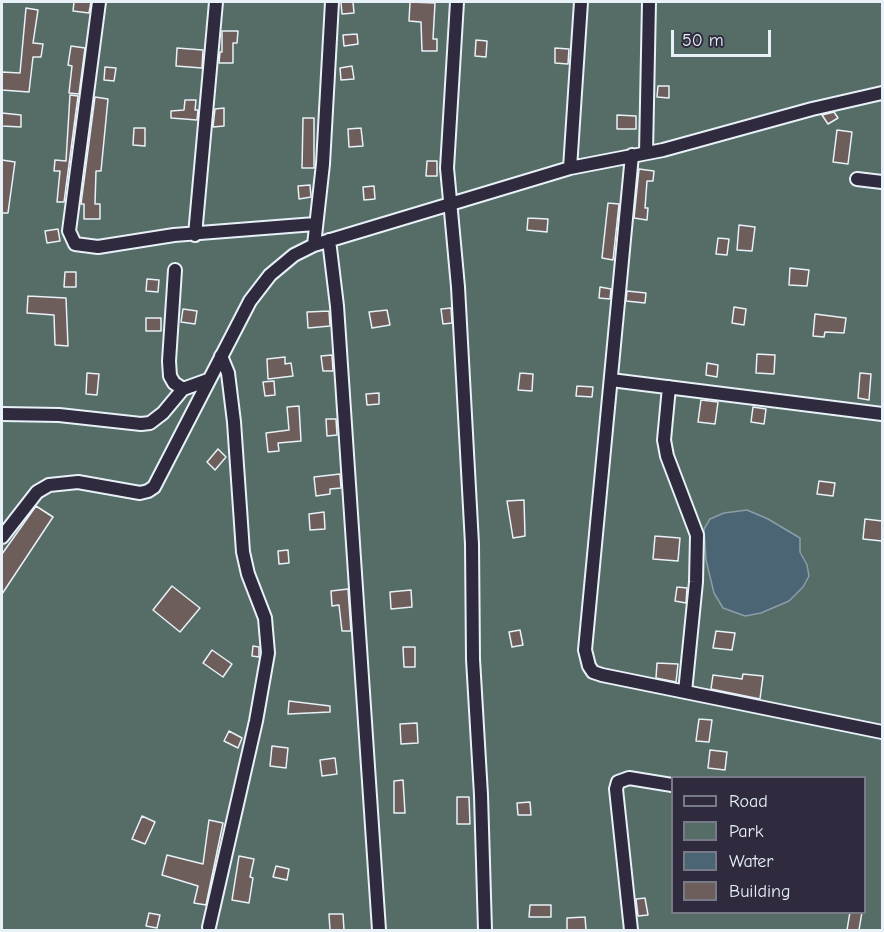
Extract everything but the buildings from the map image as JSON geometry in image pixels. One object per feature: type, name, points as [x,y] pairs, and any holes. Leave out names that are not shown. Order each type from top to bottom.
[{"type":"street","points":[[99,2],[69,231],[75,244],[98,247],[174,235],[315,224]]},
{"type":"street","points":[[195,235],[216,2]]},
{"type":"street","points":[[314,245],[323,164],[332,2]]},
{"type":"street","points":[[456,2],[447,168],[458,287],[472,544],[473,659],[482,795],[485,930]]},
{"type":"street","points":[[570,168],[582,2]]},
{"type":"street","points":[[646,153],[650,2]]},
{"type":"street","points":[[2,537],[37,492],[49,485],[78,482],[140,493],[154,488],[250,301],[270,275],[294,255],[329,240],[570,168],[663,150],[812,108],[882,93]]},
{"type":"street","points":[[632,155],[585,650],[587,660],[593,672],[602,675],[882,732]]},
{"type":"street","points":[[857,179],[882,182]]},
{"type":"street","points":[[329,240],[339,330],[379,930]]},
{"type":"street","points":[[175,270],[170,376],[174,383],[183,389]]},
{"type":"street","points":[[208,927],[256,721],[266,675],[268,652],[265,618],[248,574],[243,552],[234,422],[228,373],[221,356]]},
{"type":"street","points":[[2,414],[150,423],[163,413],[183,389],[208,380]]},
{"type":"street","points":[[611,380],[882,414]]},
{"type":"street","points":[[669,387],[664,440],[670,466],[697,535],[696,582],[685,692]]},
{"type":"street","points":[[631,930],[616,789],[618,782],[629,778],[671,785]]},
{"type":"green space","points":[[2,2],[882,2],[882,930],[2,930]]},
{"type":"water","points":[[747,510],[768,519],[800,538],[800,552],[807,565],[809,576],[803,587],[789,601],[761,613],[745,616],[723,608],[714,593],[706,560],[704,529],[710,519],[724,513]]}]
